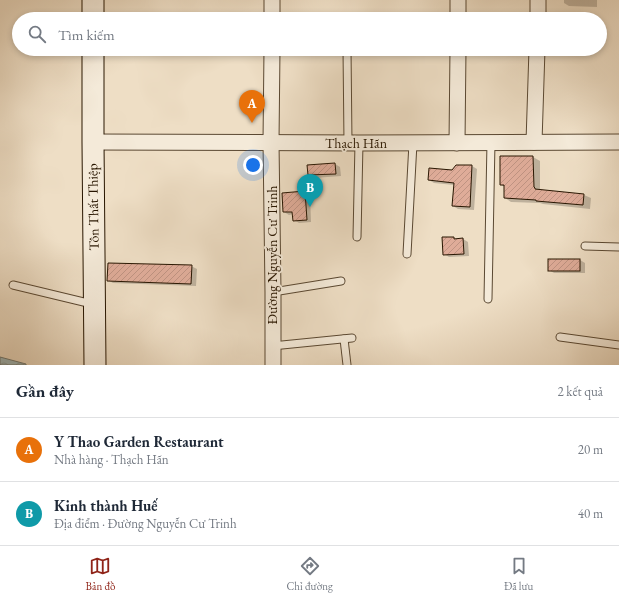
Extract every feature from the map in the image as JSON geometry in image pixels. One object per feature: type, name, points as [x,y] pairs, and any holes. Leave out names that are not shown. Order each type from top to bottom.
[{"type":"street","points":[[93,0],[93,12]]},
{"type":"street","points":[[272,0],[272,12]]},
{"type":"street","points":[[458,0],[458,12]]},
{"type":"street","points":[[538,0],[538,12]]},
{"type":"street","name":"Tôn Thất Thiệp","points":[[93,56],[95,365]]},
{"type":"street","name":"Đường Nguyễn Cư Trinh","points":[[272,56],[270,142],[273,292],[272,365]]},
{"type":"street","points":[[457,143],[458,56]]},
{"type":"street","points":[[534,142],[537,56]]},
{"type":"street","name":"Thạch Hãn","points":[[93,142],[619,142]]},
{"type":"lane","points":[[347,56],[357,237]]},
{"type":"lane","points":[[488,299],[491,142]]},
{"type":"lane","points":[[407,254],[413,143]]},
{"type":"lane","points":[[585,246],[619,247]]},
{"type":"lane","points":[[273,292],[341,281]]},
{"type":"lane","points":[[13,285],[94,305]]},
{"type":"lane","points":[[560,337],[619,345]]},
{"type":"lane","points":[[272,346],[352,338]]},
{"type":"lane","points":[[344,339],[347,365]]},
{"type":"water","points":[[0,357],[26,364],[26,365],[0,365]]},
{"type":"building","points":[[500,156],[533,156],[535,189],[584,194],[583,205],[504,198],[504,185],[500,185]]},
{"type":"building","points":[[335,163],[336,174],[308,175],[307,165]]},
{"type":"building","points":[[456,165],[472,165],[470,207],[452,206],[454,183],[428,180],[429,168],[452,170]]},
{"type":"building","points":[[305,191],[307,220],[293,221],[292,212],[283,212],[282,193]]},
{"type":"building","points":[[442,237],[454,237],[454,239],[463,238],[464,254],[443,255]]},
{"type":"building","points":[[548,259],[580,259],[580,271],[548,271]]},
{"type":"building","points":[[108,263],[192,265],[191,284],[107,281]]},
{"type":"place","name":"Y Thao Garden Restaurant","points":[[252,123]]},
{"type":"place","name":"Kinh thành Huế","points":[[310,207]]}]
